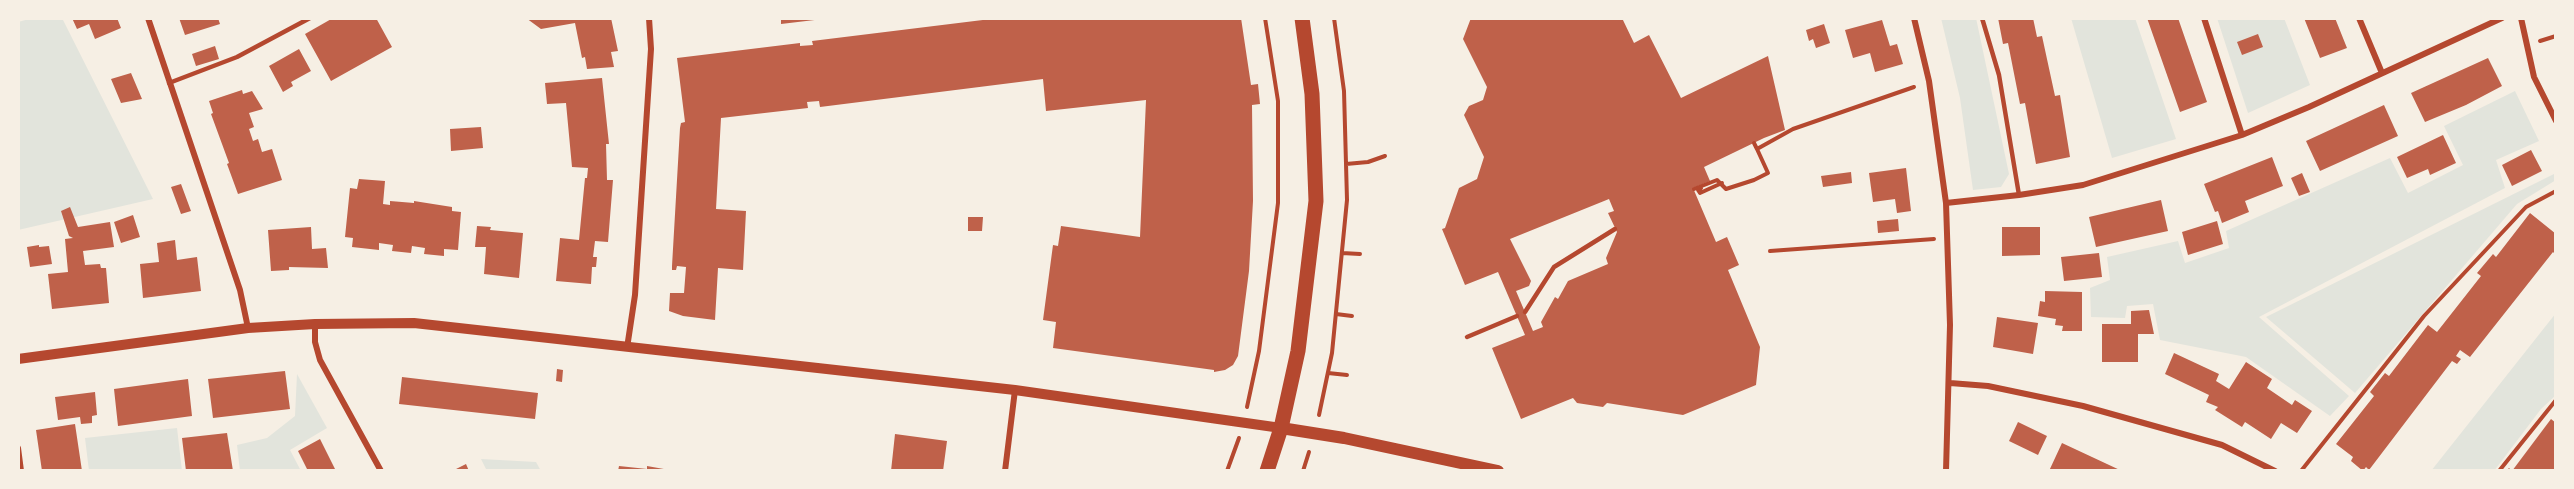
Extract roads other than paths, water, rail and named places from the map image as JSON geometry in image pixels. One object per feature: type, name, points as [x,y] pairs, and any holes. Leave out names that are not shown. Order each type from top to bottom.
[{"type":"main road","points":[[1267,471],[1281,428],[1298,351],[1316,201],[1312,94],[1302,18]]},
{"type":"main road","points":[[1281,428],[1498,471]]},
{"type":"street","points":[[148,18],[240,290],[248,328]]},
{"type":"street","points":[[627,348],[636,296],[651,49],[649,18]]},
{"type":"street","points":[[1914,18],[1929,81],[1946,202],[1950,383],[1946,471]]},
{"type":"street","points":[[2204,18],[2242,135]]},
{"type":"street","points":[[2359,18],[2382,74]]},
{"type":"street","points":[[1946,202],[2019,195],[2083,185],[2242,135],[2382,74],[2502,18]]},
{"type":"street","points":[[2522,18],[2534,77],[2556,121]]},
{"type":"street","points":[[18,359],[248,328],[315,324],[414,323],[1015,390],[1281,428]]},
{"type":"street","points":[[315,324],[315,342],[320,360],[381,471]]},
{"type":"street","points":[[1950,383],[1988,386],[2083,406],[2222,445],[2275,471]]},
{"type":"street","points":[[1005,471],[1015,390]]},
{"type":"street","points":[[18,448],[21,471]]},
{"type":"lane","points":[[169,83],[237,57],[310,18]]},
{"type":"lane","points":[[1982,18],[1999,75],[2019,195]]},
{"type":"lane","points":[[1525,312],[1554,267],[1615,229]]},
{"type":"lane","points":[[1467,337],[1517,316]]}]
